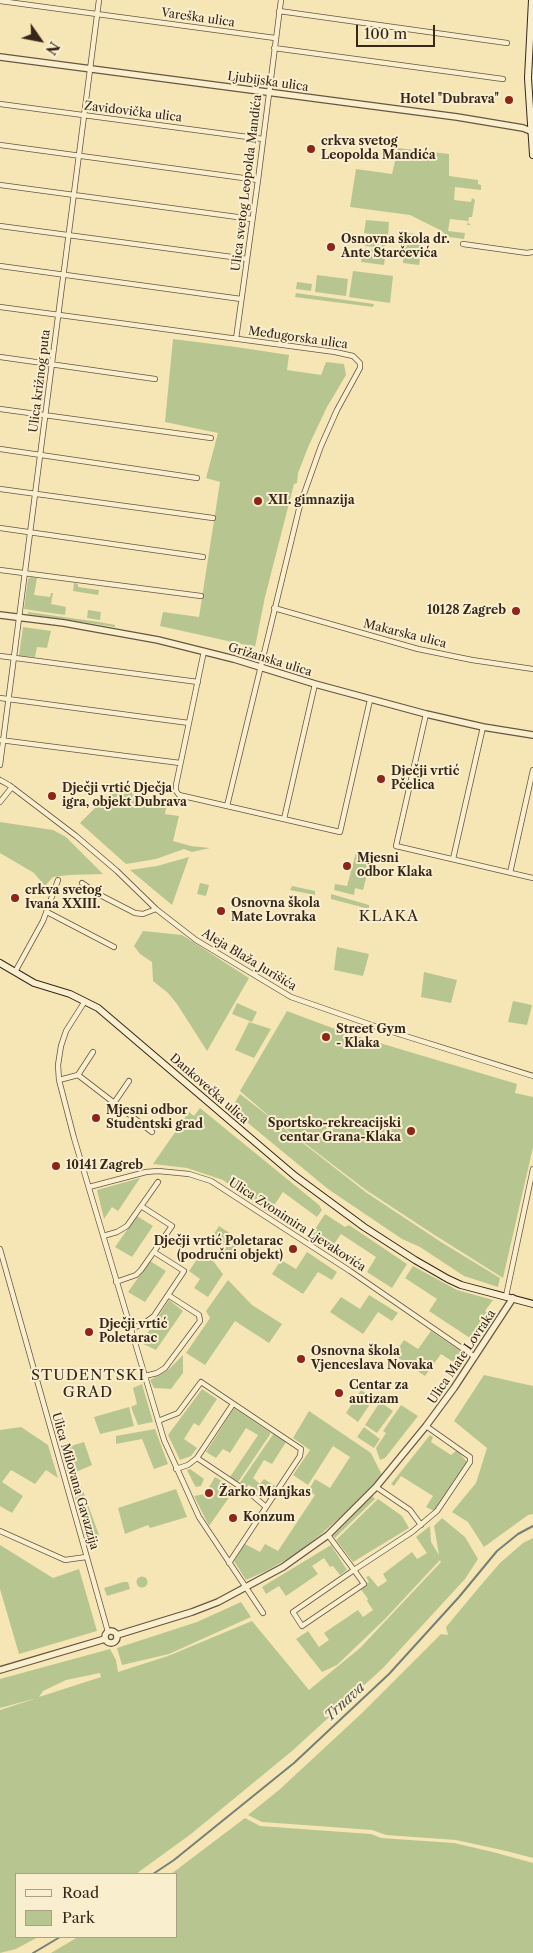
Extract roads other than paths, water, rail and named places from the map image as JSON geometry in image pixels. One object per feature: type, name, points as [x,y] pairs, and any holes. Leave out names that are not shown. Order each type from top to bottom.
[{"type":"main road","points":[[532,1],[528,58],[533,155]]},
{"type":"main road","name":"Dankovečka ulica","points":[[0,963],[34,983],[85,1001],[100,1010],[262,1150],[344,1212],[448,1279],[475,1289],[533,1304]]},
{"type":"street","name":"Ulica križnog puta","points":[[0,766],[99,0]]},
{"type":"street","name":"Ulica svetog Leopolda Mandića","points":[[236,339],[281,0]]},
{"type":"street","name":"Vareška ulica","points":[[0,1],[275,38]]},
{"type":"street","points":[[279,11],[507,43]]},
{"type":"street","points":[[274,48],[503,79]]},
{"type":"street","name":"Ljubijska ulica","points":[[0,56],[457,117],[532,131]]},
{"type":"street","name":"Zavidovička ulica","points":[[0,104],[263,139]]},
{"type":"street","points":[[0,145],[258,180]]},
{"type":"street","points":[[0,185],[252,219]]},
{"type":"street","points":[[0,226],[247,259]]},
{"type":"street","points":[[463,244],[533,252]]},
{"type":"street","points":[[0,266],[241,299]]},
{"type":"street","name":"Međugorska ulica","points":[[0,307],[335,352],[353,356],[360,364],[360,368],[337,410],[309,477],[300,505],[227,806]]},
{"type":"street","points":[[0,357],[155,379]]},
{"type":"street","points":[[0,409],[211,438]]},
{"type":"street","points":[[0,449],[197,478]]},
{"type":"street","points":[[0,489],[213,518]]},
{"type":"street","points":[[0,528],[203,557]]},
{"type":"street","points":[[0,570],[201,596]]},
{"type":"street","name":"Makarska ulica","points":[[274,608],[418,649],[472,660],[533,668]]},
{"type":"street","name":"Grižanska ulica","points":[[0,615],[107,630],[204,651],[370,700],[483,727],[533,735]]},
{"type":"street","points":[[204,651],[180,763],[176,791],[179,795],[340,832],[370,700]]},
{"type":"street","points":[[0,656],[198,682]]},
{"type":"street","points":[[284,819],[315,684]]},
{"type":"street","points":[[0,698],[189,723]]},
{"type":"street","points":[[426,714],[396,846],[533,878]]},
{"type":"street","points":[[453,859],[483,727]]},
{"type":"street","points":[[2,740],[180,763]]},
{"type":"street","points":[[510,873],[533,770]]},
{"type":"street","name":"Aleja Blaža Jurišića","points":[[0,780],[76,836],[117,871],[156,909],[196,940],[255,978],[296,1000],[383,1030],[533,1076]]},
{"type":"street","points":[[0,802],[12,787]]},
{"type":"street","points":[[15,972],[36,936],[58,880]]},
{"type":"street","points":[[82,883],[98,894],[135,912],[143,914],[156,909]]},
{"type":"street","points":[[47,912],[114,947]]},
{"type":"street","points":[[85,1001],[66,1031],[59,1056],[59,1080],[74,1138],[158,1422],[176,1469],[199,1517],[263,1613]]},
{"type":"street","points":[[59,1080],[78,1075],[93,1052]]},
{"type":"street","points":[[78,1075],[152,1132]]},
{"type":"street","points":[[114,1103],[129,1081]]},
{"type":"street","points":[[506,1296],[533,1168]]},
{"type":"street","name":"Ulica Zvonimira Ljevakovića","points":[[89,1187],[158,1170],[180,1172],[211,1181],[350,1271],[475,1357]]},
{"type":"street","points":[[103,1236],[123,1230],[158,1182]]},
{"type":"street","points":[[116,1282],[136,1275],[172,1226],[141,1206]]},
{"type":"street","name":"Ulica Milovana Gavazzija","points":[[0,1249],[108,1632]]},
{"type":"street","points":[[130,1328],[149,1321],[184,1271],[154,1252]]},
{"type":"street","points":[[145,1376],[166,1368],[200,1321],[199,1315],[168,1295]]},
{"type":"street","name":"Ulica Mate Lovraka","points":[[117,1635],[192,1612],[245,1588],[283,1567],[328,1535],[376,1487],[426,1426],[475,1357],[513,1298]]},
{"type":"street","points":[[158,1422],[178,1413],[201,1382],[299,1447],[302,1451],[228,1563]]},
{"type":"street","points":[[176,1469],[197,1458],[234,1404]]},
{"type":"street","points":[[328,1535],[354,1570],[364,1584],[302,1626],[293,1612],[354,1570],[421,1525],[437,1511],[470,1459],[468,1453],[426,1426]]},
{"type":"street","points":[[197,1458],[251,1494],[266,1507]]},
{"type":"street","points":[[376,1487],[410,1510],[421,1525]]},
{"type":"street","points":[[0,1531],[65,1560],[86,1557]]},
{"type":"street","points":[[108,1632],[113,1632],[117,1635],[116,1640],[112,1643],[105,1639],[108,1632]]},
{"type":"street","points":[[0,1670],[105,1639]]},
{"type":"waterway","name":"Trnava","points":[[154,1873],[174,1860],[294,1763],[389,1674],[459,1597],[497,1551],[518,1534],[533,1526]]},
{"type":"waterway","name":"Trnava","points":[[33,1953],[58,1938]]},
{"type":"place","name":"Hotel \"Dubrava\"","points":[[509,100]]},
{"type":"place","name":"crkva svetog Leopolda Mandića","points":[[311,149]]},
{"type":"place","name":"Osnovna škola dr. Ante Starčevića","points":[[331,247]]},
{"type":"place","name":"XII. gimnazija","points":[[258,501]]},
{"type":"place","name":"10128 Zagreb","points":[[516,611]]},
{"type":"place","name":"Dječji vrtić Pčelica","points":[[381,779]]},
{"type":"place","name":"Dječji vrtić Dječja igra, objekt Dubrava","points":[[52,796]]},
{"type":"place","name":"Mjesni odbor Klaka","points":[[347,866]]},
{"type":"place","name":"crkva svetog Ivana XXIII.","points":[[15,898]]},
{"type":"place","name":"Osnovna škola Mate Lovraka","points":[[221,911]]},
{"type":"place","name":"Street Gym - Klaka","points":[[326,1037]]},
{"type":"place","name":"Mjesni odbor Studentski grad","points":[[96,1118]]},
{"type":"place","name":"Sportsko-rekreacijski centar Grana-Klaka","points":[[411,1131]]},
{"type":"place","name":"10141 Zagreb","points":[[56,1166]]},
{"type":"place","name":"Dječji vrtić Poletarac (područni objekt)","points":[[293,1249]]},
{"type":"place","name":"Dječji vrtić Poletarac","points":[[89,1332]]},
{"type":"place","name":"Osnovna škola Vjenceslava Novaka","points":[[301,1359]]},
{"type":"place","name":"Centar za autizam","points":[[339,1393]]},
{"type":"place","name":"Žarko Manjkas","points":[[209,1493]]},
{"type":"place","name":"Konzum","points":[[233,1518]]},
{"type":"district","name":"KLAKA","points":[[389,917]]},
{"type":"district","name":"STUDENTSKI GRAD","points":[[88,1384]]}]
